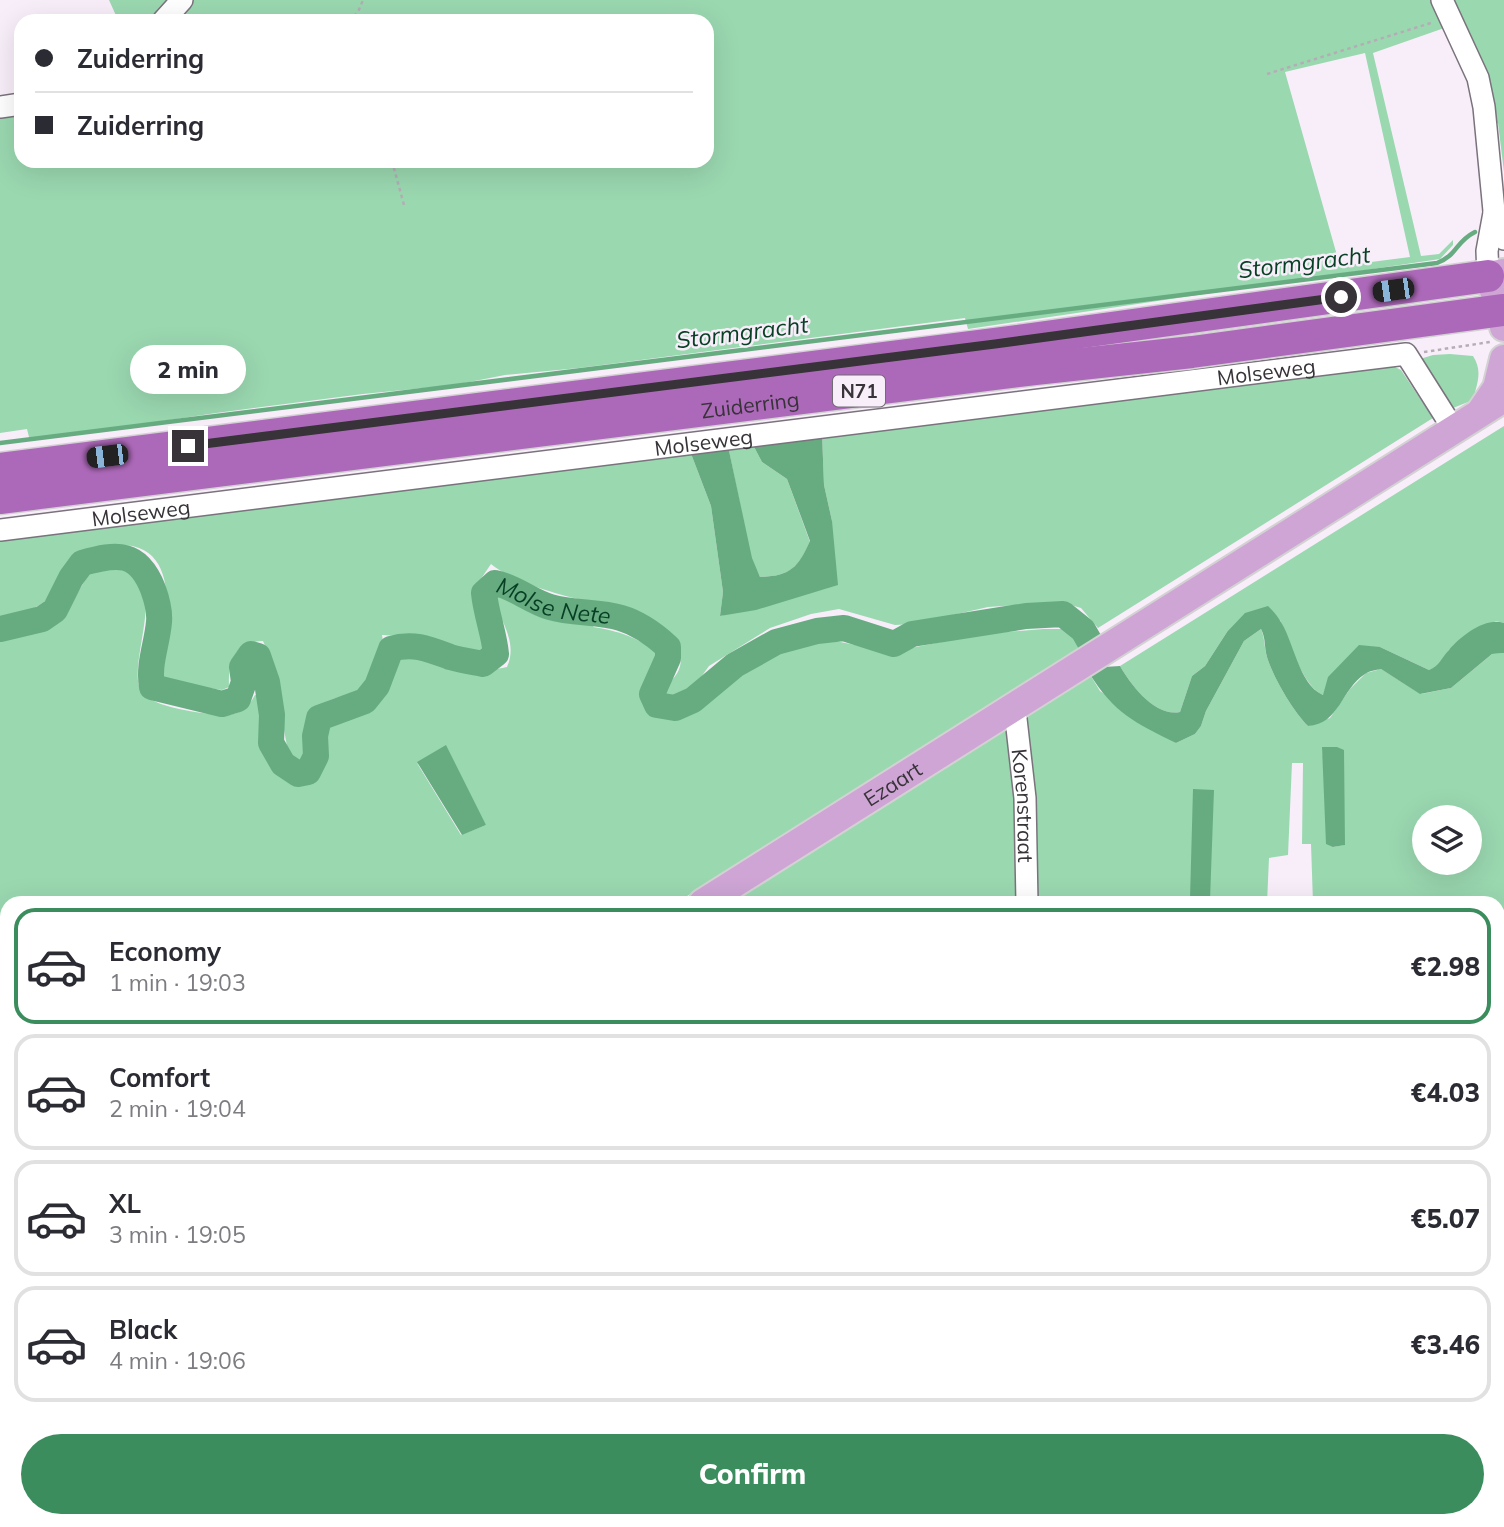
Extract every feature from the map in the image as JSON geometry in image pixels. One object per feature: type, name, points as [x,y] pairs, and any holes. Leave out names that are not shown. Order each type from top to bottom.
[{"type":"highway","name":"Zuiderring","points":[[0,469],[995,344],[1496,275]]},
{"type":"highway","name":"Zuiderring","points":[[0,498],[1035,369],[1192,352],[1493,333]]},
{"type":"main road","points":[[1466,423],[1497,388],[1493,333],[1496,275]]},
{"type":"main road","points":[[1466,423],[1504,398]]},
{"type":"main road","name":"Ezaart","points":[[714,896],[1466,423]]},
{"type":"street","points":[[169,14],[182,0]]},
{"type":"street","points":[[1446,8],[1478,78],[1484,107],[1494,211],[1504,239]]},
{"type":"street","points":[[1494,211],[1487,251],[1496,275]]},
{"type":"street","points":[[1406,354],[1466,423]]},
{"type":"street","name":"Molseweg","points":[[0,530],[1406,354]]},
{"type":"street","name":"Korenstraat","points":[[1012,709],[1016,719],[1025,798],[1027,896]]},
{"type":"path","points":[[1267,74],[1420,28],[1446,8]]},
{"type":"path","points":[[394,168],[404,205]]},
{"type":"path","points":[[1406,354],[1493,333]]},
{"type":"shaded area","points":[[109,0],[174,0],[161,14],[115,14]]},
{"type":"shaded area","points":[[191,0],[1437,0],[1450,26],[1373,53],[1421,256],[1439,254],[1453,240],[1453,245],[1440,259],[968,329],[965,318],[579,368],[505,375],[454,385],[216,413],[30,441],[27,429],[0,433],[0,113],[14,111],[14,168],[714,168],[714,14],[178,14]],"holes":[[[1365,53],[1410,257],[1340,266],[1285,72]]]},
{"type":"shaded area","points":[[1451,0],[1504,0],[1504,172],[1498,123],[1493,124]]},
{"type":"shaded area","points":[[1450,354],[1473,356],[1478,372],[1473,400],[1448,410],[1420,359]]},
{"type":"shaded area","points":[[1389,364],[1401,370],[1433,418],[1098,628],[1081,608],[1061,602],[988,607],[913,624],[895,625],[839,609],[811,614],[770,628],[709,666],[696,684],[678,695],[664,696],[665,686],[676,674],[681,662],[679,650],[663,628],[638,612],[622,606],[587,601],[530,585],[491,564],[472,592],[486,646],[485,652],[473,652],[433,638],[382,635],[377,670],[367,685],[321,704],[308,717],[305,733],[307,760],[300,763],[291,757],[287,746],[271,659],[263,641],[253,642],[240,649],[232,661],[229,687],[222,690],[167,682],[163,676],[167,594],[163,575],[155,559],[140,548],[118,545],[94,547],[78,553],[67,565],[49,598],[36,607],[0,617],[0,533],[690,451],[711,506],[723,592],[720,616],[827,588],[832,521],[824,485],[822,433]]},
{"type":"shaded area","points":[[1504,426],[1504,623],[1496,621],[1449,650],[1438,667],[1429,670],[1380,647],[1323,695],[1315,690],[1303,673],[1280,620],[1227,632],[1205,666],[1192,676],[1180,712],[1162,710],[1153,705],[1125,674],[1120,666]]},
{"type":"shaded area","points":[[822,433],[824,485],[832,521],[838,585],[756,610],[720,616],[723,592],[711,506],[690,451],[728,446],[752,558],[760,577],[779,575],[797,564],[810,541],[787,479],[762,462],[752,443]]},
{"type":"shaded area","points":[[752,443],[762,462],[787,479],[810,542],[797,564],[779,575],[760,577],[751,558],[728,446]]},
{"type":"shaded area","points":[[117,567],[134,572],[143,584],[146,601],[138,678],[141,691],[147,697],[167,706],[224,715],[243,710],[255,695],[262,697],[275,761],[289,780],[299,783],[315,778],[323,735],[330,720],[370,707],[382,699],[404,653],[480,669],[507,667],[510,643],[495,604],[499,594],[504,591],[541,611],[596,621],[593,627],[628,636],[659,655],[645,690],[650,707],[668,716],[680,714],[711,699],[722,684],[749,666],[787,649],[825,639],[891,652],[981,634],[1068,629],[1080,636],[1085,646],[687,896],[0,896],[0,640],[33,632],[65,614],[90,572]],"holes":[[[417,763],[486,825],[461,835]]]},
{"type":"shaded area","points":[[1268,606],[1284,628],[1302,672],[1323,695],[1328,677],[1359,645],[1380,647],[1429,670],[1467,634],[1481,625],[1497,622],[1504,623],[1504,653],[1492,654],[1451,688],[1420,694],[1381,669],[1368,672],[1350,688],[1334,713],[1319,724],[1308,726],[1290,703],[1274,674],[1261,629],[1244,641],[1206,711],[1201,726],[1195,734],[1176,743],[1126,716],[1098,687],[1089,673],[1104,667],[1120,666],[1137,690],[1153,705],[1162,710],[1180,712],[1192,676],[1205,666],[1227,632],[1245,613]]},
{"type":"shaded area","points":[[1261,629],[1274,674],[1290,703],[1308,726],[1330,718],[1350,689],[1366,673],[1381,669],[1421,694],[1451,688],[1492,654],[1504,653],[1504,896],[1313,896],[1311,844],[1302,844],[1303,763],[1292,763],[1288,855],[1269,858],[1267,896],[1033,896],[1024,711],[1089,673],[1100,691],[1176,743],[1195,734],[1206,711],[1244,641]],"holes":[[[1322,747],[1345,845],[1333,847]]]},
{"type":"shaded area","points":[[1005,727],[1017,796],[1016,896],[734,896]]},
{"type":"shaded area","points":[[446,745],[486,825],[462,835],[417,762]]},
{"type":"shaded area","points":[[1322,747],[1344,750],[1345,845],[1333,847],[1326,844]]},
{"type":"shaded area","points":[[1193,789],[1214,790],[1210,896],[1190,896]]},
{"type":"waterway","name":"Stormgracht","points":[[0,443],[1437,263],[1449,256],[1475,232]]},
{"type":"waterway","name":"Molse Nete","points":[[0,629],[42,619],[55,610],[82,563],[116,557],[133,561],[147,577],[159,610],[151,670],[152,687],[222,704],[238,699],[244,682],[242,667],[251,654],[258,656],[267,682],[272,715],[271,743],[283,764],[298,774],[308,772],[316,756],[315,736],[319,718],[365,701],[377,686],[391,649],[421,647],[483,664],[496,654],[484,593],[495,583],[550,607],[621,618],[652,634],[668,647],[668,658],[652,694],[657,705],[675,708],[693,700],[735,665],[776,642],[817,631],[844,628],[894,644],[912,634],[1026,616],[1063,614],[1083,630],[1091,644]]},
{"type":"route","points":[[188,446],[995,344],[1341,297]]}]
